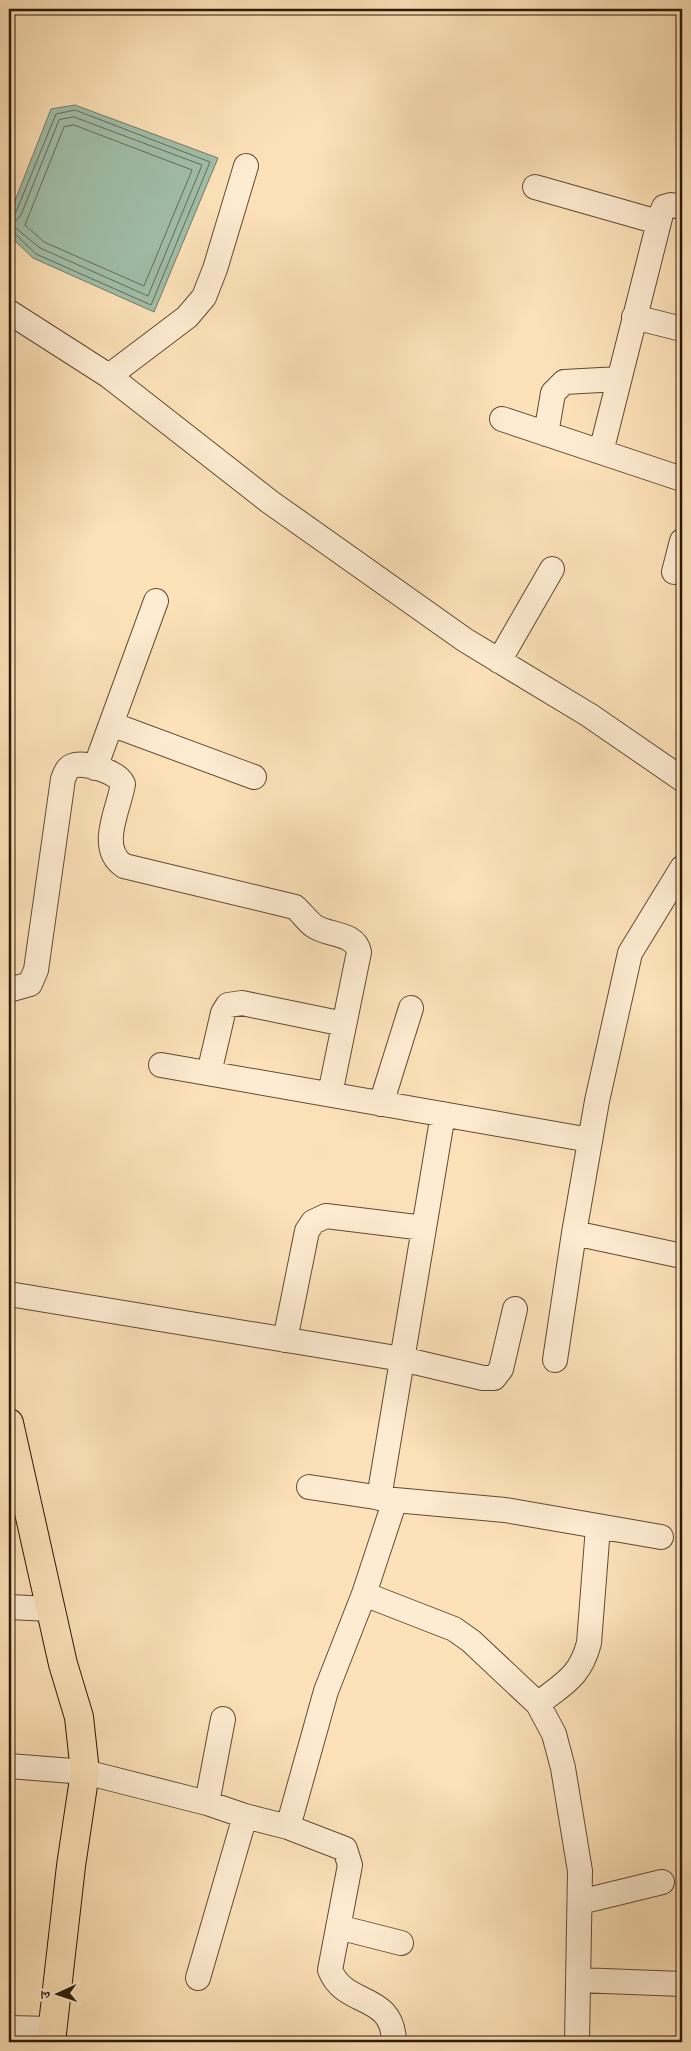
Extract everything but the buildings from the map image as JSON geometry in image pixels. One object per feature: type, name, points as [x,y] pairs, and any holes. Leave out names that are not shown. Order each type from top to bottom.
[{"type":"main road","points":[[9,1423],[17,1501],[80,1717],[84,1772],[70,1866],[52,2035]]},
{"type":"street","points":[[109,376],[187,317],[204,297],[215,268],[246,166]]},
{"type":"street","points":[[535,187],[658,222]]},
{"type":"street","points":[[601,452],[658,222],[664,207],[671,204],[682,207]]},
{"type":"street","points":[[9,312],[109,376],[270,502],[465,640],[589,716],[682,779]]},
{"type":"street","points":[[634,317],[682,328]]},
{"type":"street","points":[[546,434],[553,393],[564,382],[619,379]]},
{"type":"street","points":[[502,419],[682,479]]},
{"type":"street","points":[[674,572],[682,541]]},
{"type":"street","points":[[499,661],[552,568]]},
{"type":"street","points":[[95,768],[156,601]]},
{"type":"street","points":[[111,724],[254,777]]},
{"type":"street","points":[[9,990],[30,984],[36,970],[63,779],[67,769],[73,765],[114,773],[121,778],[123,784],[110,840],[110,850],[115,859],[124,866],[294,907],[315,927],[354,941],[359,952],[330,1094]]},
{"type":"street","points":[[555,1360],[590,1140],[630,954],[682,868]]},
{"type":"street","points":[[209,1073],[224,1013],[228,1005],[242,1003],[344,1024]]},
{"type":"street","points":[[381,1104],[411,1008]]},
{"type":"street","points":[[161,1065],[590,1140]]},
{"type":"street","points":[[288,1827],[326,1691],[364,1594],[387,1499],[402,1359],[443,1114]]},
{"type":"street","points":[[285,1340],[307,1232],[314,1222],[326,1216],[424,1228]]},
{"type":"street","points":[[574,1233],[682,1256]]},
{"type":"street","points":[[9,1294],[402,1359],[482,1378],[494,1378],[501,1369],[516,1309]]},
{"type":"street","points":[[309,1487],[387,1499],[505,1510],[661,1538]]},
{"type":"street","points":[[538,1704],[577,1672],[584,1661],[589,1643],[598,1526]]},
{"type":"street","points":[[364,1594],[454,1629],[490,1657],[538,1704],[554,1734],[563,1768],[580,1871],[577,2042]]},
{"type":"street","points":[[9,1607],[50,1609]]},
{"type":"street","points":[[208,1803],[223,1719]]},
{"type":"street","points":[[9,1766],[84,1772],[208,1803],[245,1816],[288,1827],[345,1849],[350,1865],[330,1970],[334,1982],[346,1991],[378,2006],[393,2023],[394,2042]]},
{"type":"street","points":[[198,1978],[245,1816]]},
{"type":"street","points":[[580,1902],[662,1882]]},
{"type":"street","points":[[338,1927],[401,1943]]},
{"type":"street","points":[[578,1980],[682,1984]]},
{"type":"street","points":[[9,2028],[52,2035]]},
{"type":"water","points":[[75,105],[218,158],[154,312],[33,258],[9,235],[9,216],[51,109]]}]
